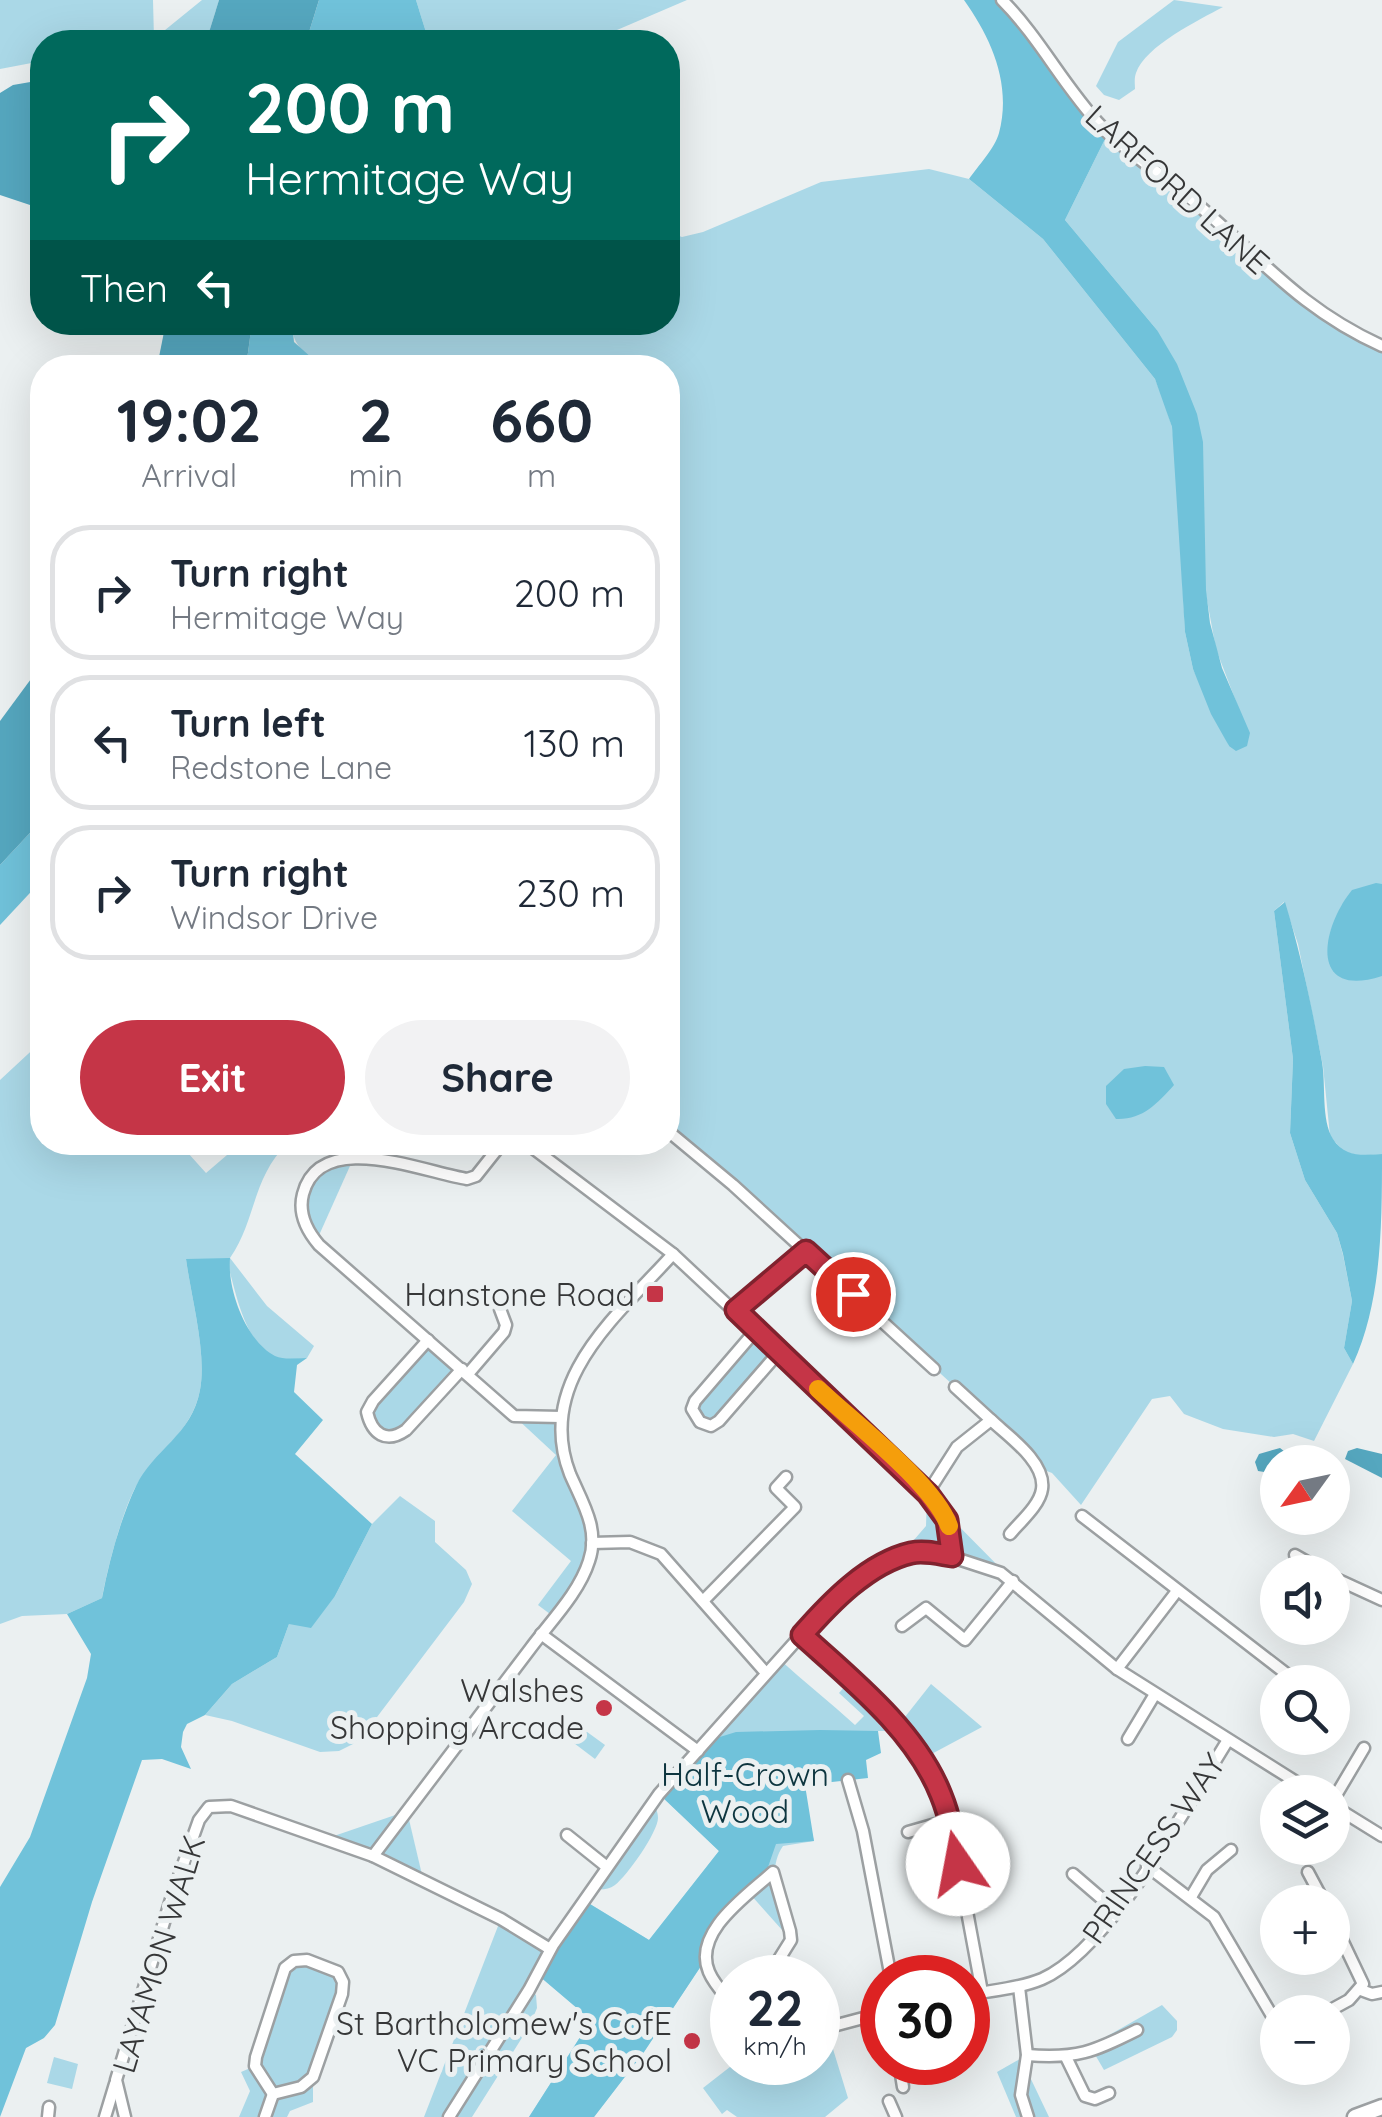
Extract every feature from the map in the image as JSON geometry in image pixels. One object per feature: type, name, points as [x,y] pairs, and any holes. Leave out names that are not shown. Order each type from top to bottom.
[{"type":"main road","points":[[1355,2117],[1382,2107]]},
{"type":"street","name":"LARFORD LANE","points":[[1002,0],[1080,102],[1122,145],[1189,196],[1304,302],[1342,328],[1382,346]]},
{"type":"street","points":[[680,1141],[934,1368]]},
{"type":"street","points":[[491,1155],[472,1178],[354,1158],[327,1164],[316,1172],[304,1193],[304,1218],[316,1242],[514,1416],[561,1417]]},
{"type":"street","points":[[543,1155],[673,1254],[928,1494],[947,1520],[952,1556]]},
{"type":"street","points":[[736,1310],[806,1251]]},
{"type":"street","points":[[373,1856],[586,1570],[592,1542],[587,1510],[564,1452],[561,1417],[568,1383],[587,1350],[673,1254]]},
{"type":"street","points":[[428,1340],[367,1412],[376,1433],[386,1438],[406,1430],[504,1332],[506,1324],[500,1309]]},
{"type":"street","points":[[756,1330],[695,1400],[692,1409],[700,1422],[710,1426],[719,1421],[779,1352]]},
{"type":"street","points":[[955,1387],[1024,1451],[1041,1476],[1038,1500],[1010,1534]]},
{"type":"street","points":[[928,1494],[958,1448],[990,1420]]},
{"type":"street","points":[[702,1601],[795,1507],[776,1488],[786,1476]]},
{"type":"street","points":[[1082,1516],[1275,1665]]},
{"type":"street","points":[[592,1542],[630,1542],[655,1549],[670,1561],[766,1673]]},
{"type":"street","points":[[450,2117],[550,1949],[660,1794],[766,1673],[842,1594],[912,1552],[952,1556],[1013,1581],[1117,1669],[1285,1775]]},
{"type":"street","points":[[902,1626],[926,1608],[965,1640],[1013,1581]]},
{"type":"street","points":[[1350,1585],[1382,1600]]},
{"type":"street","points":[[1117,1669],[1176,1591]]},
{"type":"street","points":[[541,1634],[698,1750]]},
{"type":"street","points":[[802,1635],[884,1709],[940,1790],[950,1820],[975,1955]]},
{"type":"street","points":[[1128,1738],[1155,1694]]},
{"type":"street","name":"PRINCESS WAY","points":[[990,1991],[1044,1978],[1072,1961],[1096,1939],[1228,1740]]},
{"type":"street","points":[[1348,1775],[1364,1748]]},
{"type":"street","points":[[848,1780],[886,1955]]},
{"type":"street","name":"LAYAMON WALK","points":[[125,2117],[116,2080],[172,1896],[199,1820],[206,1810],[221,1804],[373,1856],[550,1949]]},
{"type":"street","points":[[1350,1815],[1382,1836]]},
{"type":"street","points":[[908,1832],[950,1820]]},
{"type":"street","points":[[567,1835],[608,1866]]},
{"type":"street","points":[[1191,1897],[1207,1870],[1231,1850]]},
{"type":"street","points":[[1148,1866],[1191,1897],[1223,1929],[1260,1995]]},
{"type":"street","points":[[710,1973],[708,1941],[715,1928],[773,1872],[790,1931],[790,1940],[781,1955]]},
{"type":"street","points":[[1073,1874],[1116,1911]]},
{"type":"street","points":[[1315,1878],[1318,1885]]},
{"type":"street","points":[[1350,1955],[1363,1984],[1350,1999]]},
{"type":"street","points":[[307,1960],[338,1972],[343,1982],[342,1994],[313,2077],[301,2087],[274,2094],[255,2066],[286,1968],[294,1961],[307,1960]]},
{"type":"street","points":[[1019,1987],[1027,2055],[1021,2095],[1028,2117]]},
{"type":"street","points":[[1361,1990],[1382,1992]]},
{"type":"street","points":[[1027,2055],[1086,2054],[1138,2030]]},
{"type":"street","points":[[1066,2057],[1085,2096],[1095,2099],[1109,2093]]},
{"type":"street","points":[[105,2117],[116,2080]]},
{"type":"street","points":[[265,2117],[274,2094]]},
{"type":"street","points":[[890,2102],[896,2117]]},
{"type":"green space","points":[[0,0],[153,0],[154,30],[30,30],[30,63],[0,69]]},
{"type":"green space","points":[[202,0],[219,0],[210,30],[165,30]]},
{"type":"green space","points":[[319,0],[416,0],[425,30],[310,30]]},
{"type":"green space","points":[[416,0],[687,0],[617,30],[425,30]]},
{"type":"green space","points":[[964,0],[1002,0],[1108,133],[1065,220],[1157,330],[1177,364],[1197,414],[1203,442],[1210,623],[1222,668],[1250,733],[1247,746],[1236,751],[1229,746],[1211,714],[1193,669],[1185,632],[1172,427],[1155,379],[1043,239],[969,179],[997,139],[1003,97],[990,46]]},
{"type":"green space","points":[[1174,0],[1223,7],[1150,53],[1136,73],[1135,89],[1119,100],[1104,95],[1096,86],[1118,42]]},
{"type":"green space","points":[[1108,133],[1304,302],[1360,341],[1382,351],[1382,1154],[1359,1156],[1343,1151],[1330,1136],[1323,1066],[1298,944],[1284,902],[1274,911],[1293,1059],[1290,1133],[1305,1180],[1337,1233],[1343,1255],[1352,1301],[1344,1348],[1353,1364],[1314,1441],[1293,1434],[1274,1437],[1223,1429],[1184,1414],[1170,1396],[1152,1399],[1081,1505],[1052,1473],[1044,1470],[1018,1435],[1013,1440],[680,1141],[680,355],[307,355],[294,335],[680,335],[680,236],[703,232],[821,182],[929,169],[969,179],[1043,239],[1155,379],[1172,427],[1176,459],[1185,632],[1193,669],[1229,746],[1240,712],[1216,649],[1157,330],[1065,220]]},
{"type":"green space","points":[[250,335],[293,335],[294,342],[309,355],[248,355]]},
{"type":"green space","points":[[30,833],[30,893],[0,925],[0,865]]},
{"type":"green space","points":[[1382,884],[1382,976],[1358,981],[1342,978],[1332,969],[1328,956],[1333,923],[1352,890]]},
{"type":"green space","points":[[1285,902],[1318,1042],[1329,1131],[1338,1145],[1349,1152],[1382,1154],[1375,1288],[1353,1364],[1344,1348],[1352,1301],[1343,1254],[1337,1233],[1305,1180],[1290,1133],[1293,1059],[1274,911]]},
{"type":"green space","points":[[30,1052],[30,1155],[190,1155],[206,1173],[227,1155],[277,1155],[230,1258],[267,1306],[314,1346],[307,1358],[282,1359],[270,1354],[245,1322],[229,1269],[186,1259],[200,1342],[200,1390],[181,1430],[136,1486],[116,1541],[102,1598],[67,1614],[22,1616],[0,1624],[0,1080]]},
{"type":"green space","points":[[1164,1067],[1174,1085],[1141,1114],[1116,1119],[1106,1104],[1106,1086],[1124,1069]]},
{"type":"green space","points":[[354,1157],[316,1242],[304,1218],[309,1182],[316,1171]]},
{"type":"green space","points":[[230,1258],[235,1299],[255,1339],[275,1356],[307,1358],[297,1365],[294,1392],[323,1420],[295,1454],[372,1524],[335,1596],[311,1628],[289,1624],[277,1657],[232,1684],[205,1715],[187,1724],[181,1747],[191,1769],[162,1759],[142,1760],[92,1902],[55,2025],[44,2038],[26,2048],[0,2117],[0,1887],[30,1837],[87,1678],[91,1654],[67,1614],[102,1598],[116,1541],[136,1486],[196,1406],[201,1359],[186,1259]]},
{"type":"green space","points":[[428,1340],[462,1369],[406,1430],[386,1438],[369,1423],[373,1401]]},
{"type":"green space","points":[[758,1341],[769,1353],[766,1360],[716,1418],[704,1421],[697,1407],[701,1400],[750,1344]]},
{"type":"green space","points":[[514,1416],[561,1417],[567,1452],[589,1521],[588,1562],[554,1617],[538,1605],[571,1561],[512,1511],[556,1455]]},
{"type":"green space","points":[[927,1494],[1013,1581],[978,1564],[907,1554],[907,1548],[926,1526]]},
{"type":"green space","points":[[400,1496],[435,1521],[435,1542],[466,1570],[472,1584],[464,1602],[371,1725],[353,1744],[339,1751],[320,1752],[205,1715],[232,1684],[277,1657],[289,1624],[335,1596],[372,1524]]},
{"type":"green space","name":"Half-Crown Wood","points":[[779,1659],[855,1725],[864,1716],[839,1693],[847,1684],[894,1731],[787,1731],[814,1841],[783,1846],[775,1868],[777,1892],[791,1940],[750,1894],[715,1928],[701,1966],[644,2052],[594,2117],[529,2117],[591,2020],[538,1975],[529,1989],[536,1995],[537,2008],[530,2025],[472,2117],[424,2117],[500,1921],[550,1949],[585,1901],[649,1940],[719,1851],[659,1794]]},
{"type":"green space","points":[[931,1684],[982,1727],[926,1757],[901,1722]]},
{"type":"green space","points":[[572,1721],[605,1745],[595,1759],[562,1734]]},
{"type":"green space","name":"Half-Crown Wood","points":[[878,1731],[881,1753],[866,1760],[868,1778],[805,1785],[814,1841],[776,1844],[768,1867],[706,1930],[700,1947],[701,1966],[644,2052],[594,2117],[529,2117],[591,2020],[538,1975],[585,1901],[649,1940],[719,1851],[659,1794],[710,1740],[736,1732]]},
{"type":"green space","points":[[653,1803],[657,1825],[641,1853],[615,1885],[593,1889]]},
{"type":"green space","points":[[407,1811],[423,1879],[331,1837]]},
{"type":"green space","points":[[294,1961],[338,1972],[343,1982],[313,2077],[313,2102],[290,2111],[287,2117],[239,2117],[250,2091],[241,2072],[255,2066],[285,1968]]},
{"type":"green space","points":[[1162,2005],[1177,2021],[1172,2037],[1104,2070],[1090,2046]]},
{"type":"green space","points":[[1027,2055],[1029,2075],[1049,2117],[1016,2117],[997,2072]]},
{"type":"green space","points":[[54,2057],[78,2064],[72,2089],[47,2083]]},
{"type":"green space","points":[[840,2072],[848,2098],[825,2117],[737,2117],[727,2110],[722,2114],[703,2088],[710,2083],[840,2085]]},
{"type":"shaded area","points":[[219,0],[319,0],[310,30],[210,30]]},
{"type":"shaded area","points":[[30,82],[30,205],[0,195],[0,93],[13,85]]},
{"type":"shaded area","points":[[163,335],[250,335],[248,355],[159,355]]},
{"type":"shaded area","points":[[30,680],[30,833],[0,865],[0,721]]},
{"type":"shaded area","points":[[1357,1448],[1382,1454],[1382,1478],[1350,1462],[1350,1450]]},
{"type":"slow traffic","points":[[818,1389],[928,1494],[949,1526]]},
{"type":"place","name":"Hanstone Road","points":[[655,1294]]},
{"type":"place","name":"Walshes Shopping Arcade","points":[[604,1708]]},
{"type":"place","name":"St Bartholomew's CofE VC Primary School","points":[[692,2041]]},
{"type":"route","points":[[853,1294],[806,1251],[736,1310],[904,1470],[947,1520],[952,1556],[912,1552],[888,1563],[842,1594],[802,1635],[884,1709],[899,1729],[940,1790],[958,1864]]}]
